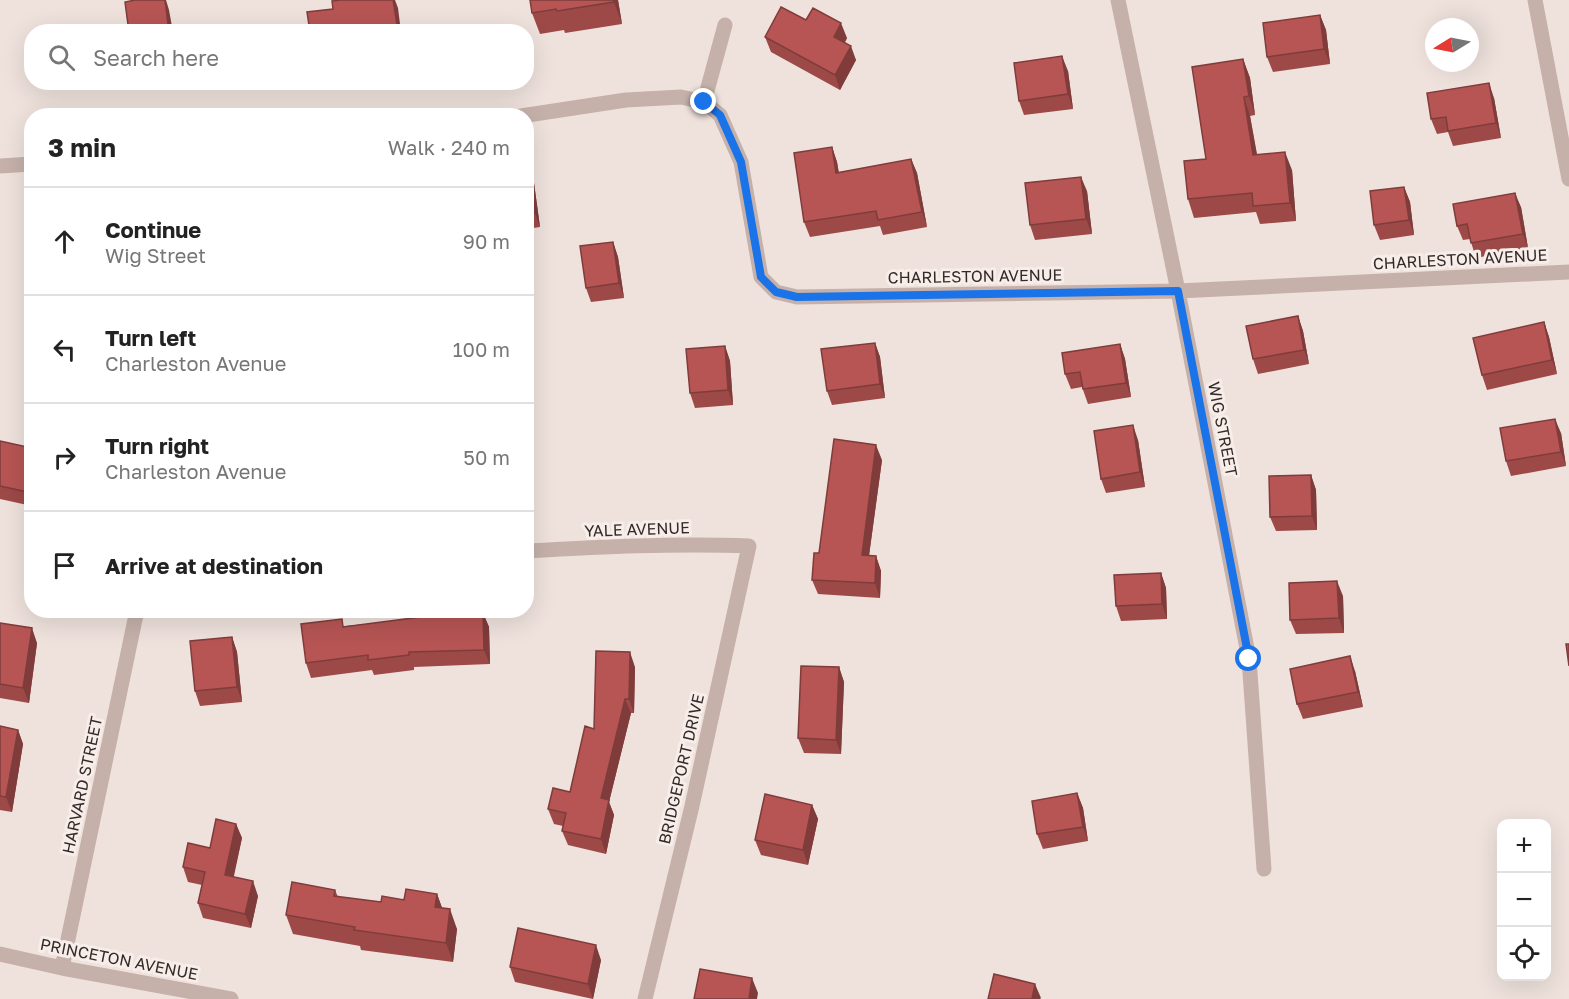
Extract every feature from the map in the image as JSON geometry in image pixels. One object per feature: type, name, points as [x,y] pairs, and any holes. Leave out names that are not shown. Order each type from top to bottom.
[{"type":"street","name":"WIG STREET","points":[[1118,0],[1178,291],[1249,659],[1264,869]]},
{"type":"street","points":[[1535,0],[1569,178]]},
{"type":"street","points":[[534,114],[626,100],[681,97],[704,102],[725,25]]},
{"type":"street","name":"CHARLESTON AVENUE","points":[[704,102],[720,115],[741,162],[761,277],[776,292],[797,297],[1178,291],[1569,272]]},
{"type":"street","points":[[0,166],[24,164]]},
{"type":"street","name":"YALE AVENUE","points":[[534,551],[709,544],[748,546]]},
{"type":"street","name":"BRIDGEPORT DRIVE","points":[[645,999],[692,806],[748,546]]},
{"type":"street","name":"HARVARD STREET","points":[[62,968],[135,618]]},
{"type":"street","name":"PRINCETON AVENUE","points":[[0,954],[62,968],[231,999]]},
{"type":"building","points":[[165,0],[168,24],[128,24],[125,2]]},
{"type":"building","points":[[393,0],[397,24],[309,24],[307,12],[333,9],[332,1]]},
{"type":"building","points":[[530,0],[614,0],[614,2],[532,13]]},
{"type":"building","points":[[781,7],[806,20],[813,8],[841,23],[834,37],[851,46],[835,75],[765,37]]},
{"type":"building","points":[[1320,15],[1324,49],[1267,57],[1263,23]]},
{"type":"building","points":[[1062,56],[1068,94],[1019,101],[1014,63]]},
{"type":"building","points":[[1243,59],[1249,96],[1244,97],[1253,155],[1285,152],[1290,203],[1253,206],[1252,193],[1188,199],[1184,161],[1206,159],[1192,67]]},
{"type":"building","points":[[1489,83],[1496,123],[1448,131],[1446,117],[1431,119],[1427,93]]},
{"type":"building","points":[[832,147],[836,173],[911,159],[922,212],[878,220],[876,211],[804,222],[794,153]]},
{"type":"building","points":[[1081,177],[1086,219],[1030,225],[1025,183]]},
{"type":"building","points":[[1404,187],[1409,220],[1374,225],[1370,191]]},
{"type":"building","points":[[1515,193],[1523,234],[1471,243],[1467,224],[1457,226],[1453,204]]},
{"type":"building","points":[[613,242],[619,283],[586,288],[580,246]]},
{"type":"building","points":[[1298,316],[1304,350],[1253,359],[1246,326]]},
{"type":"building","points":[[1544,322],[1552,360],[1482,375],[1473,338]]},
{"type":"building","points":[[875,343],[880,384],[827,391],[821,349]]},
{"type":"building","points":[[1120,344],[1126,383],[1083,389],[1080,372],[1065,374],[1062,353]]},
{"type":"building","points":[[725,346],[728,390],[690,393],[686,349]]},
{"type":"building","points":[[1555,419],[1561,452],[1506,461],[1500,428]]},
{"type":"building","points":[[1133,425],[1140,472],[1101,479],[1094,431]]},
{"type":"building","points":[[834,439],[876,445],[862,555],[876,556],[875,583],[812,580],[814,553],[819,553]]},
{"type":"building","points":[[0,441],[24,446],[24,491],[0,486]]},
{"type":"building","points":[[1311,475],[1312,516],[1270,517],[1269,476]]},
{"type":"building","points":[[1161,573],[1162,604],[1116,606],[1114,575]]},
{"type":"building","points":[[1337,581],[1339,618],[1290,620],[1289,583]]},
{"type":"building","points":[[413,618],[483,618],[484,650],[409,652],[409,655],[368,660],[368,655],[306,663],[301,624],[342,619],[343,627]]},
{"type":"building","points":[[0,623],[32,628],[23,688],[0,684]]},
{"type":"building","points":[[232,637],[237,687],[195,691],[190,641]]},
{"type":"building","points":[[1566,644],[1569,644],[1569,666]]},
{"type":"building","points":[[596,651],[630,652],[629,699],[625,699],[601,798],[609,800],[601,839],[562,831],[566,813],[548,809],[553,788],[570,792],[585,726],[594,729]]},
{"type":"building","points":[[1350,656],[1358,692],[1297,704],[1290,669]]},
{"type":"building","points":[[801,666],[839,667],[836,740],[798,738]]},
{"type":"building","points":[[0,726],[18,730],[6,797],[0,796]]},
{"type":"building","points":[[1077,793],[1083,827],[1037,834],[1032,801]]},
{"type":"building","points":[[765,794],[812,805],[803,850],[755,840]]},
{"type":"building","points":[[216,819],[236,824],[225,875],[253,881],[245,914],[198,903],[205,872],[183,867],[188,843],[210,848]]},
{"type":"building","points":[[292,882],[335,890],[334,896],[381,902],[382,896],[404,900],[406,889],[437,894],[435,907],[450,909],[446,943],[354,930],[355,927],[286,915]]},
{"type":"building","points":[[518,928],[596,945],[588,984],[510,967]]},
{"type":"building","points":[[700,969],[752,978],[749,999],[694,999]]},
{"type":"building","points":[[994,974],[1035,984],[1032,999],[988,999]]},
{"type":"route","points":[[704,102],[720,115],[741,162],[761,277],[776,292],[797,297],[1178,291],[1249,659]]}]
